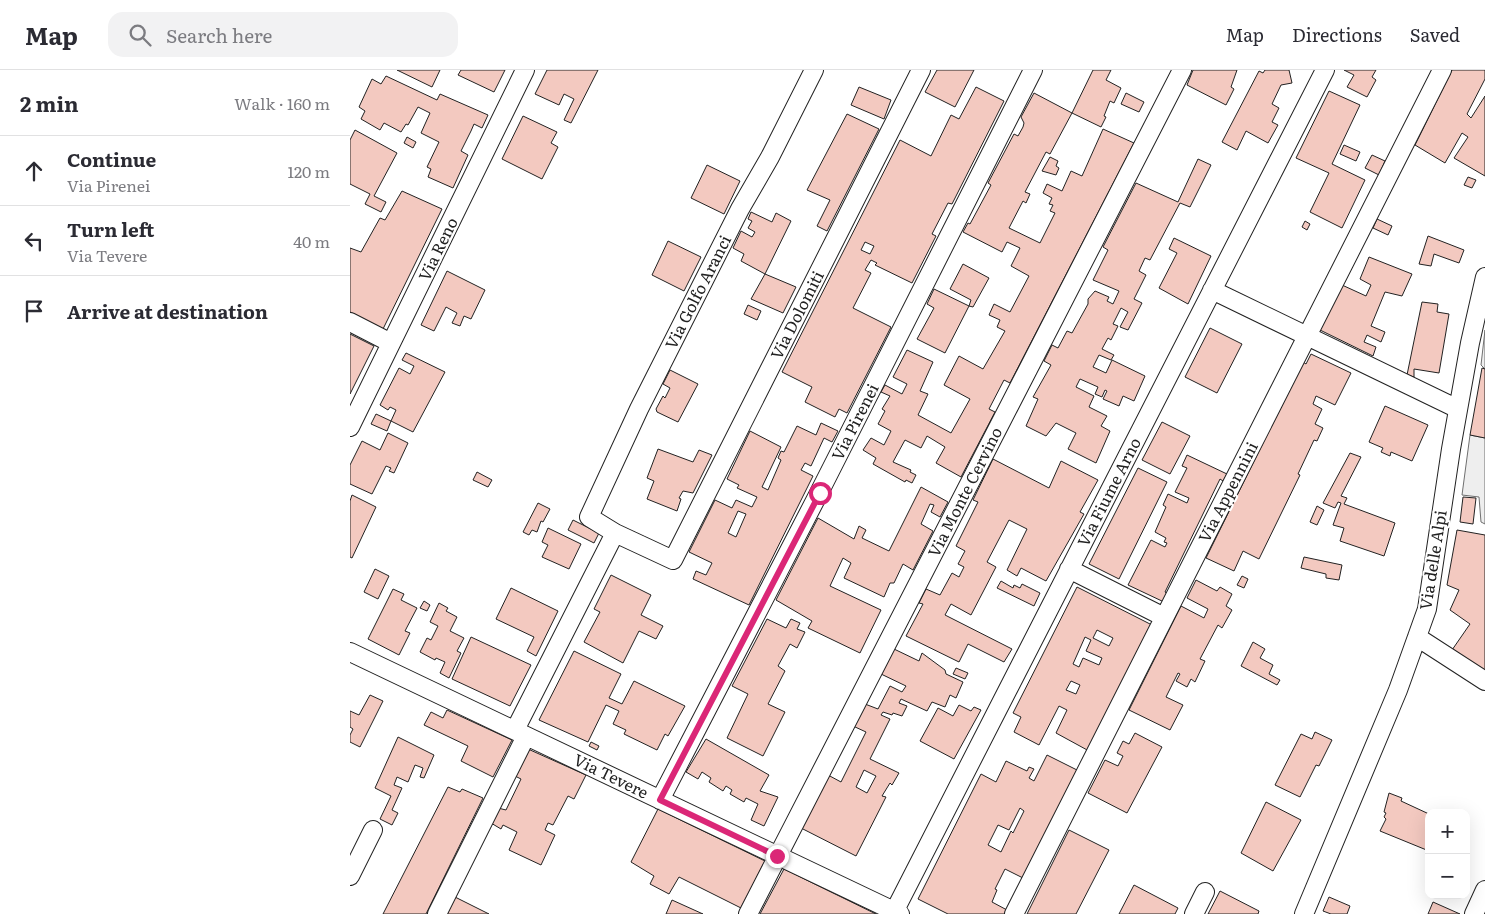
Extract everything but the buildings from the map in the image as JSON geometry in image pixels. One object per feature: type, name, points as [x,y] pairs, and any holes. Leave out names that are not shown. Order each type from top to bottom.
[{"type":"street","name":"Via Reno","points":[[350,427],[525,70]]},
{"type":"street","name":"Via Golfo Aranci","points":[[615,533],[589,517],[639,409],[740,209],[770,157],[814,70]]},
{"type":"street","name":"Via Dolomiti","points":[[615,533],[673,560],[921,70]]},
{"type":"street","name":"Via Pirenei","points":[[660,800],[820,493],[1033,70]]},
{"type":"street","name":"Via Monte Cervino","points":[[748,914],[1182,70]]},
{"type":"street","name":"Via Fiume Arno","points":[[896,913],[1324,70]]},
{"type":"street","name":"Via Appennini","points":[[1014,914],[1442,70]]},
{"type":"street","name":"Via delle Alpi","points":[[1304,914],[1398,690],[1427,609],[1451,449],[1485,277]]},
{"type":"street","points":[[1212,290],[1458,409]]},
{"type":"street","points":[[350,322],[391,343]]},
{"type":"street","points":[[436,914],[615,533]]},
{"type":"street","points":[[1069,569],[1164,617]]},
{"type":"street","points":[[1417,637],[1485,681]]},
{"type":"street","name":"Via Tevere","points":[[350,652],[896,913]]},
{"type":"street","points":[[350,876],[373,830]]},
{"type":"street","points":[[1474,914],[1485,890]]},
{"type":"street","points":[[1194,914],[1205,892]]},
{"type":"shaded area","points":[[1485,330],[1485,369],[1481,365]]},
{"type":"shaded area","points":[[1470,435],[1485,438],[1485,524],[1481,522],[1479,497],[1462,495]]},
{"type":"route","points":[[777,856],[660,800],[820,493]]}]
